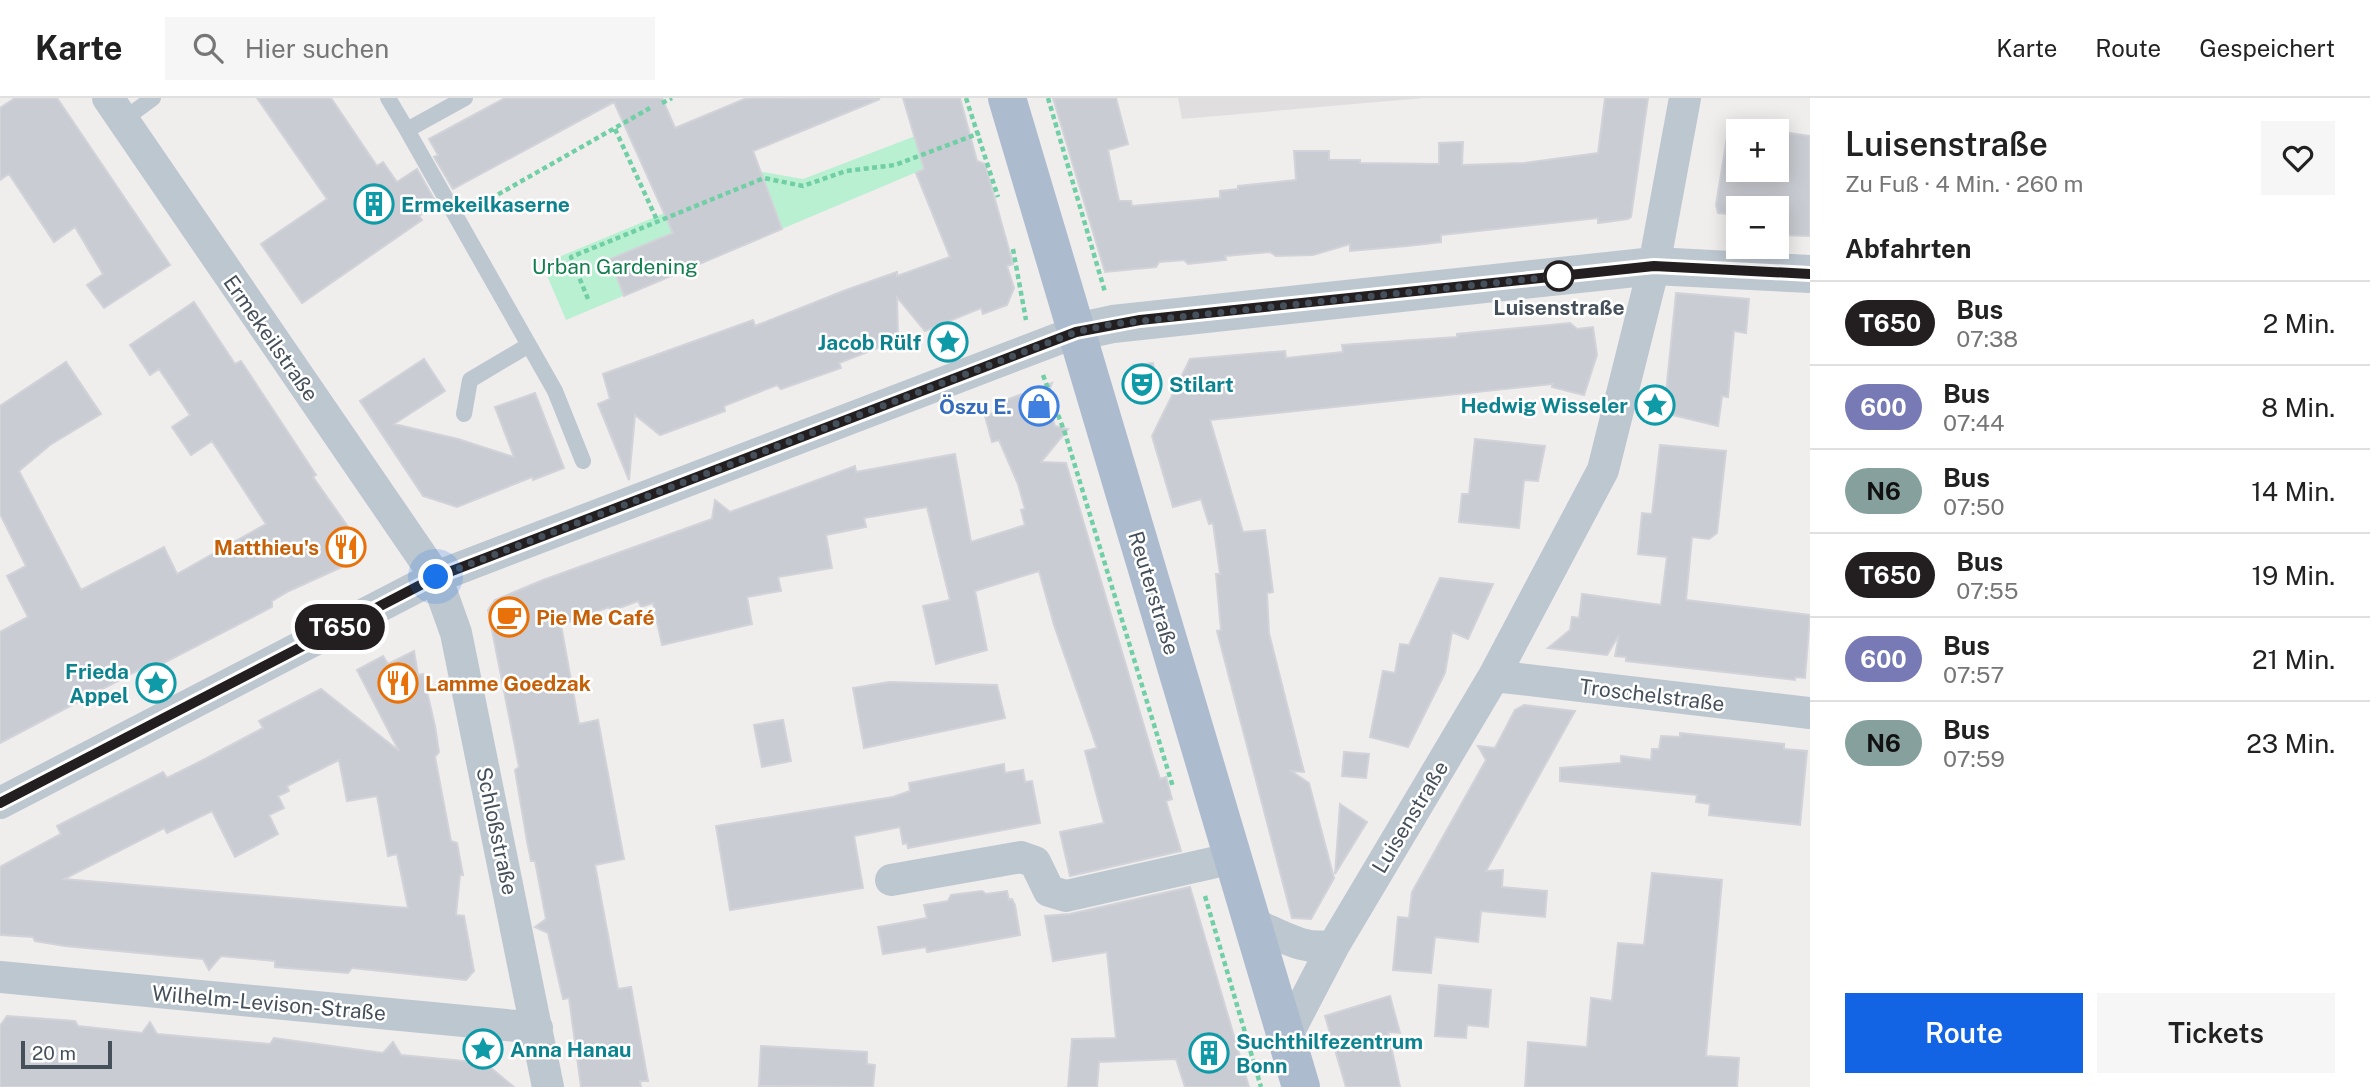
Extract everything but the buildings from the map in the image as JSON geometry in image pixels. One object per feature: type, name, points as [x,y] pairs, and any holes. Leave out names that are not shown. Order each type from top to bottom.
[{"type":"main road","name":"Reuterstraße","points":[[1011,110],[1301,1087]]},
{"type":"street","name":"Luisenstraße","points":[[1287,1035],[1334,944],[1494,676],[1603,470],[1654,266],[1685,98]]},
{"type":"street","name":"Ermekeilstraße","points":[[116,109],[436,577]]},
{"type":"street","points":[[0,803],[436,577],[1076,332],[1126,322],[1654,266],[1810,274]]},
{"type":"street","name":"Schloßstraße","points":[[436,577],[456,633],[548,1087]]},
{"type":"street","name":"Troschelstraße","points":[[1494,676],[1810,713]]},
{"type":"street","points":[[891,880],[1021,857],[1035,862],[1049,891],[1066,895],[1234,858]]},
{"type":"street","points":[[1254,924],[1306,946],[1320,948],[1334,944]]},
{"type":"street","name":"Wilhelm-Levison-Straße","points":[[0,977],[537,1028]]},
{"type":"lane","points":[[116,109],[153,98]]},
{"type":"lane","points":[[388,98],[555,391],[583,461]]},
{"type":"lane","points":[[407,130],[465,98]]},
{"type":"lane","points":[[464,414],[470,380],[529,345]]},
{"type":"path","points":[[662,103],[672,98]]},
{"type":"path","points":[[966,98],[1001,207]]},
{"type":"path","points":[[457,218],[650,108]]},
{"type":"path","points":[[588,299],[571,257],[764,178],[803,186],[846,171],[895,165],[977,134],[1011,110]]},
{"type":"path","points":[[615,129],[657,220]]},
{"type":"path","points":[[1012,244],[1025,317],[1034,348],[1065,433],[1177,798]]},
{"type":"path","points":[[1197,866],[1261,1087]]},
{"type":"shaded area","points":[[1178,98],[1424,98],[1182,119]]},
{"type":"green space","name":"Urban Gardening","points":[[965,117],[974,148],[566,320],[542,264],[763,172],[803,179]]},
{"type":"bus line","name":"T650","points":[[0,803],[436,577],[1076,332],[1140,320],[1654,266],[1810,274]]},
{"type":"place","name":"Ermekeilkaserne","points":[[374,204]]},
{"type":"place","name":"Luisenstraße","points":[[1559,276]]},
{"type":"place","name":"Jacob Rülf","points":[[948,342]]},
{"type":"place","name":"Stilart","points":[[1142,384]]},
{"type":"place","name":"Hedwig Wisseler","points":[[1655,405]]},
{"type":"place","name":"Öszu E.","points":[[1039,406]]},
{"type":"place","name":"Matthieu's","points":[[346,547]]},
{"type":"place","name":"Pie Me Café","points":[[509,617]]},
{"type":"place","name":"Frieda Appel","points":[[156,683]]},
{"type":"place","name":"Lamme Goedzak","points":[[398,683]]},
{"type":"place","name":"Anna Hanau","points":[[483,1049]]},
{"type":"place","name":"Suchthilfezentrum Bonn","points":[[1209,1053]]},
{"type":"route","points":[[436,577],[1076,332],[1113,324],[1559,276]]}]
